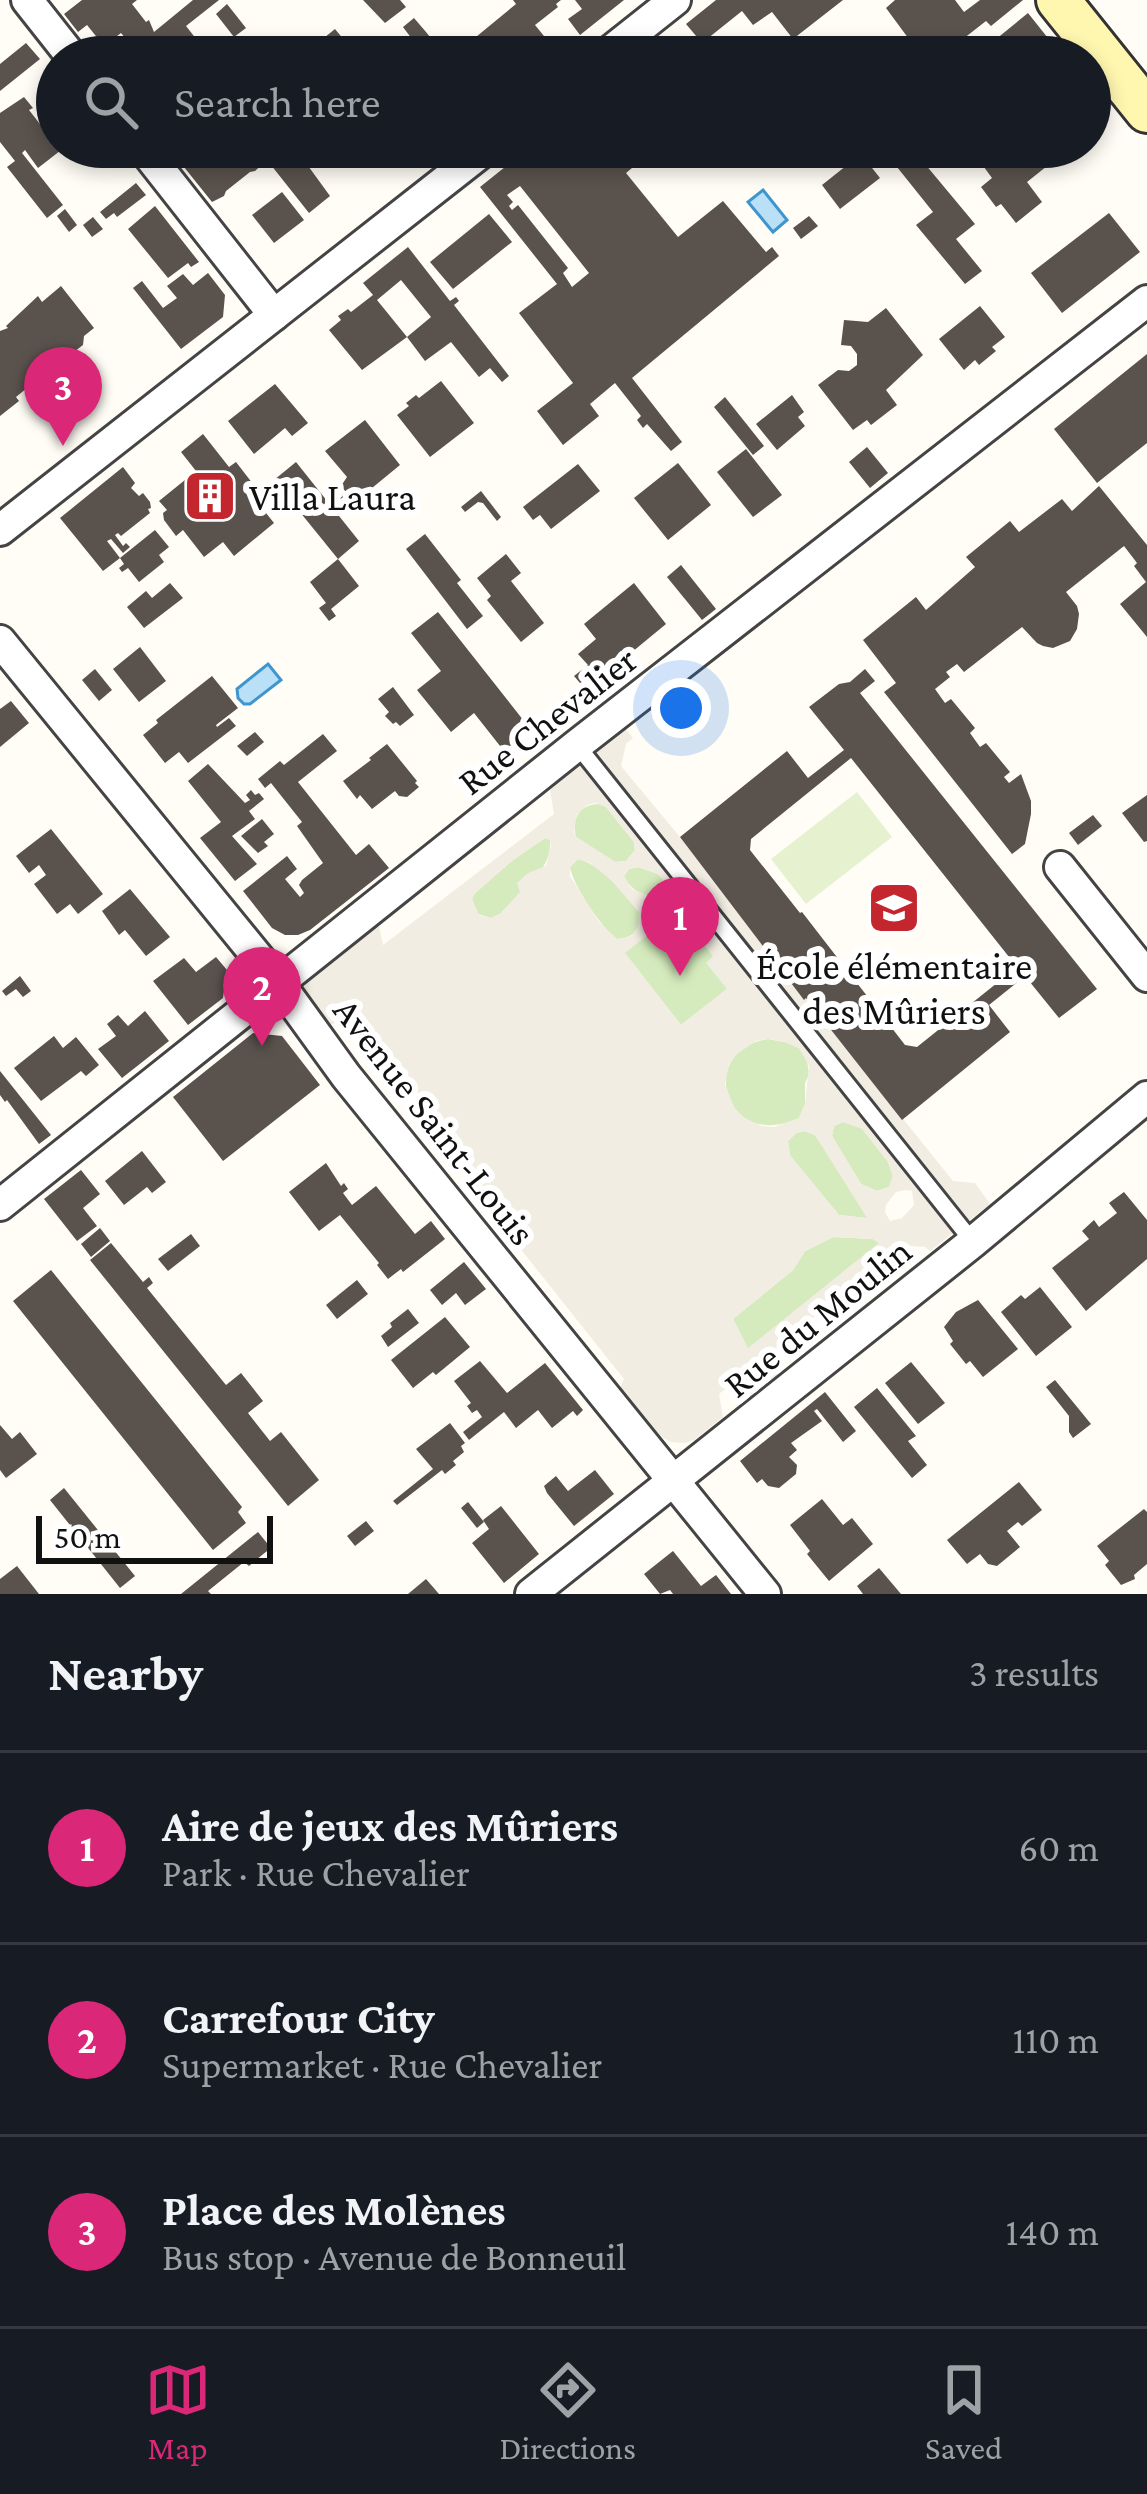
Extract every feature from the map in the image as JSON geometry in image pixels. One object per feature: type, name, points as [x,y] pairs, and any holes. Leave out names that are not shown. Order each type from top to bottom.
[{"type":"street","points":[[27,0],[55,36]]},
{"type":"street","points":[[629,36],[675,0]]},
{"type":"street","points":[[1058,0],[1087,36]]},
{"type":"street","points":[[1111,66],[1147,111]]},
{"type":"street","points":[[158,168],[274,315]]},
{"type":"street","points":[[0,530],[461,168]]},
{"type":"street","name":"Rue Chevalier","points":[[0,1205],[577,745],[1147,301]]},
{"type":"street","name":"Avenue Saint-Louis","points":[[0,640],[765,1594]]},
{"type":"street","points":[[1060,867],[1147,976]]},
{"type":"street","name":"Rue du Moulin","points":[[532,1594],[1147,1097]]},
{"type":"lane","points":[[577,745],[973,1242]]},
{"type":"green space","points":[[857,792],[892,837],[806,904],[771,859]]},
{"type":"green space","points":[[601,804],[634,842],[635,850],[626,861],[615,862],[576,837],[579,813]]},
{"type":"green space","points":[[545,838],[550,840],[550,851],[534,880],[500,914],[491,918],[478,914],[474,894]]},
{"type":"green space","points":[[578,859],[604,874],[639,912],[638,928],[632,935],[617,939],[596,916],[572,875],[570,867]]},
{"type":"green space","points":[[638,867],[658,874],[675,900],[653,899],[632,888],[624,876]]},
{"type":"green space","points":[[678,911],[714,957],[727,989],[681,1025],[624,952]]},
{"type":"green space","points":[[768,1039],[799,1048],[807,1059],[809,1075],[799,1118],[773,1125],[752,1122],[737,1111],[726,1078],[732,1060],[746,1047]]},
{"type":"green space","points":[[843,1122],[862,1128],[888,1162],[893,1176],[889,1187],[877,1191],[861,1184],[832,1136],[834,1126]]},
{"type":"green space","points":[[804,1131],[815,1135],[869,1217],[839,1215],[790,1156],[788,1141]]},
{"type":"green space","points":[[833,1237],[879,1243],[748,1349],[733,1319],[793,1270],[805,1251]]},
{"type":"shaded area","points":[[624,727],[633,738],[626,744],[621,766],[953,1181],[975,1183],[990,1204],[930,1251],[898,1245],[778,1346],[781,1371],[746,1400],[741,1376],[719,1394],[723,1417],[685,1443],[662,1437],[646,1420],[620,1388],[624,1379],[340,1022],[326,1026],[304,989],[311,974],[378,922],[383,945],[554,814],[550,790]],"holes":[[[595,803],[606,807],[634,842],[635,850],[626,861],[615,862],[576,837],[577,814]],[[545,838],[550,840],[546,866],[517,883],[520,892],[500,914],[479,915],[474,894],[513,860]],[[578,859],[611,880],[639,912],[638,927],[631,936],[617,939],[599,922],[570,876],[570,867]],[[638,867],[658,874],[674,892],[674,900],[666,902],[632,889],[624,876]],[[678,911],[713,956],[706,963],[727,989],[681,1025],[625,953]],[[768,1039],[799,1048],[809,1066],[799,1118],[774,1127],[744,1118],[725,1084],[729,1064],[737,1054]],[[843,1122],[862,1129],[888,1162],[893,1176],[889,1187],[877,1191],[861,1184],[832,1136],[834,1126]],[[804,1131],[815,1135],[867,1218],[839,1215],[790,1155],[788,1141]],[[912,1191],[914,1205],[902,1218],[890,1221],[885,1212],[896,1192]],[[833,1237],[879,1243],[748,1348],[733,1319],[793,1270],[805,1251]]]},
{"type":"water","points":[[763,190],[787,220],[773,232],[748,202]]},
{"type":"water","points":[[268,664],[281,680],[244,704],[237,689]]},
{"type":"building","points":[[82,0],[137,0],[132,4],[154,32],[193,0],[219,0],[186,26],[194,36],[96,36],[87,25],[78,32],[64,14]]},
{"type":"building","points":[[363,0],[400,0],[406,7],[385,23]]},
{"type":"building","points":[[513,0],[561,0],[535,25],[544,36],[477,36],[516,4]]},
{"type":"building","points":[[575,0],[624,0],[580,35],[568,19],[582,9]]},
{"type":"building","points":[[716,0],[843,0],[797,36],[791,36],[772,12],[753,25],[742,11],[711,36],[696,36],[686,24]]},
{"type":"building","points":[[895,0],[955,0],[964,12],[980,0],[1023,0],[991,26],[986,21],[967,36],[907,36],[886,8]]},
{"type":"building","points":[[227,4],[246,28],[233,36],[216,14]]},
{"type":"building","points":[[1028,13],[1046,36],[1000,36]]},
{"type":"building","points":[[414,18],[429,36],[410,36],[403,27]]},
{"type":"building","points":[[26,43],[36,54],[36,62],[0,91],[0,64]]},
{"type":"building","points":[[24,97],[33,108],[29,110],[36,119],[36,165],[25,150],[22,153],[63,205],[47,218],[7,167],[15,161],[0,142],[0,113]]},
{"type":"building","points":[[185,168],[258,168],[224,196],[212,202]]},
{"type":"building","points":[[273,168],[310,168],[330,196],[309,213]]},
{"type":"building","points":[[504,168],[632,168],[626,173],[678,237],[723,201],[766,252],[772,247],[779,256],[632,378],[682,442],[671,451],[647,424],[643,428],[637,420],[641,416],[615,383],[590,404],[599,416],[563,445],[537,411],[573,383],[519,313],[557,284],[480,187]],"holes":[[[520,186],[589,273],[572,287],[563,273],[568,268],[518,205],[512,210],[509,206],[513,202],[507,195]]]},
{"type":"building","points":[[843,168],[872,168],[880,178],[840,209],[822,185]]},
{"type":"building","points":[[898,168],[928,168],[975,224],[956,239],[982,271],[965,284],[916,225],[933,212]]},
{"type":"building","points":[[985,168],[1045,168],[1027,182],[1042,202],[1016,223],[981,187],[992,178]]},
{"type":"building","points":[[136,183],[146,195],[117,217],[114,213],[106,219],[100,212]]},
{"type":"building","points":[[282,192],[304,220],[274,243],[252,215]]},
{"type":"building","points":[[155,206],[199,262],[191,267],[188,263],[168,278],[128,229]]},
{"type":"building","points":[[65,209],[77,225],[69,232],[57,216]]},
{"type":"building","points":[[1109,213],[1140,252],[1062,313],[1031,273]]},
{"type":"building","points":[[489,214],[512,242],[453,289],[430,262]]},
{"type":"building","points":[[809,216],[818,226],[801,239],[793,228]]},
{"type":"building","points":[[93,217],[103,229],[92,237],[83,225]]},
{"type":"building","points":[[408,247],[450,301],[456,297],[459,301],[454,305],[509,376],[502,382],[490,368],[479,377],[451,342],[425,361],[407,337],[362,370],[329,330],[341,320],[338,316],[373,295],[363,283]],"holes":[[[401,280],[431,317],[407,337],[377,300]]]},
{"type":"building","points":[[208,273],[225,295],[223,317],[181,349],[133,288],[142,281],[163,308],[177,298],[167,286],[183,274],[193,285]]},
{"type":"building","points":[[61,286],[94,328],[84,336],[83,345],[58,364],[61,368],[41,383],[38,379],[0,416],[0,331],[38,296],[42,302]]},
{"type":"building","points":[[980,306],[1005,337],[979,365],[975,360],[964,370],[939,339]]},
{"type":"building","points":[[886,308],[923,355],[886,390],[897,405],[871,425],[867,420],[853,430],[818,385],[838,370],[849,371],[857,365],[851,346],[841,345],[844,320],[868,322]]},
{"type":"building","points":[[1147,354],[1147,443],[1097,483],[1054,429]]},
{"type":"building","points":[[441,381],[474,423],[430,457],[397,415],[416,395],[419,398]]},
{"type":"building","points":[[275,384],[308,423],[292,436],[285,428],[254,454],[228,421]]},
{"type":"building","points":[[792,395],[804,412],[798,417],[805,426],[777,450],[756,424]]},
{"type":"building","points":[[725,397],[764,446],[753,455],[714,407]]},
{"type":"building","points":[[365,420],[400,465],[355,502],[349,495],[341,502],[346,492],[341,486],[347,477],[325,451]]},
{"type":"building","name":"Villa Laura","points":[[203,434],[229,467],[236,462],[253,484],[254,498],[274,523],[234,556],[223,542],[204,557],[183,530],[176,536],[164,520],[167,510],[159,501],[196,471],[181,452]]},
{"type":"building","points":[[867,447],[888,473],[870,488],[849,462]]},
{"type":"building","points":[[746,449],[782,495],[753,517],[717,472]]},
{"type":"building","points":[[296,462],[359,541],[338,559],[274,480]]},
{"type":"building","points":[[678,463],[711,505],[668,540],[634,498]]},
{"type":"building","points":[[578,464],[600,491],[551,529],[540,515],[533,520],[523,507]]},
{"type":"building","points":[[123,467],[135,483],[131,488],[139,496],[143,493],[151,508],[121,536],[115,535],[130,547],[123,553],[111,539],[107,541],[120,558],[103,571],[60,518]]},
{"type":"building","points":[[1099,486],[1147,545],[1147,637],[1120,604],[1146,582],[1124,546],[1066,592],[1079,614],[1070,641],[1053,648],[1043,646],[1022,627],[964,672],[957,664],[935,689],[945,703],[951,699],[975,728],[970,733],[980,747],[986,743],[1010,772],[1004,777],[1009,783],[1021,774],[1031,814],[1025,844],[1012,854],[884,692],[896,683],[863,640],[916,597],[926,610],[975,567],[966,557],[1010,521],[1019,532],[1062,499],[1072,511]]},
{"type":"building","points":[[481,491],[501,517],[497,521],[483,503],[465,512],[461,507]]},
{"type":"building","points":[[155,530],[169,547],[159,555],[164,562],[139,582],[128,568],[122,572],[120,558]]},
{"type":"building","points":[[425,534],[483,616],[467,629],[406,549]]},
{"type":"building","points":[[506,554],[521,573],[511,581],[544,623],[521,642],[487,600],[491,596],[477,578]]},
{"type":"building","points":[[338,559],[359,586],[331,609],[336,616],[329,621],[319,608],[326,603],[310,582]]},
{"type":"building","points":[[681,565],[716,609],[702,620],[667,577]]},
{"type":"building","points":[[170,583],[183,598],[144,628],[127,607],[146,591],[152,598]]},
{"type":"building","points":[[634,583],[666,624],[586,690],[574,676],[588,665],[578,654],[596,639],[584,624]]},
{"type":"building","points":[[438,612],[531,730],[504,751],[474,713],[451,732],[417,690],[441,671],[411,633]]},
{"type":"building","points":[[140,647],[166,681],[139,702],[113,669]]},
{"type":"building","points":[[95,669],[112,690],[99,701],[82,680]]},
{"type":"building","points":[[865,669],[875,681],[860,693],[1097,989],[1059,1018],[1025,976],[989,1005],[1010,1032],[902,1120],[680,837],[787,751],[808,778],[844,750],[809,707],[839,684],[850,682]],"holes":[[[851,758],[1017,967],[917,1047],[905,1045],[750,850],[751,839]]]},
{"type":"building","points":[[212,676],[238,708],[216,725],[229,718],[236,726],[188,763],[179,752],[165,763],[143,735]]},
{"type":"building","points":[[393,687],[414,715],[400,726],[385,716],[389,712],[378,699]]},
{"type":"building","points":[[11,701],[29,723],[0,747],[0,709]]},
{"type":"building","points":[[255,732],[264,742],[247,756],[237,746]]},
{"type":"building","points":[[323,734],[337,751],[298,782],[356,855],[369,844],[389,868],[310,930],[285,935],[272,928],[243,891],[287,856],[297,869],[285,879],[300,897],[302,880],[323,863],[297,826],[302,822],[271,783],[265,788],[258,779]]},
{"type":"building","points":[[387,744],[419,787],[407,797],[395,791],[372,809],[343,781]]},
{"type":"building","points":[[208,764],[245,803],[251,790],[264,799],[249,811],[255,819],[232,836],[257,864],[235,881],[200,838],[221,822],[188,781]]},
{"type":"building","points":[[1147,795],[1147,841],[1144,842],[1122,813]]},
{"type":"building","points":[[1093,815],[1102,826],[1078,845],[1069,833]]},
{"type":"building","points":[[262,819],[274,834],[258,853],[241,836]]},
{"type":"building","points":[[51,829],[103,894],[78,914],[70,904],[57,914],[34,884],[46,875],[39,865],[29,873],[16,856]]},
{"type":"building","points":[[130,889],[170,937],[146,956],[125,930],[119,935],[102,911]]},
{"type":"building","points":[[216,957],[227,970],[223,998],[188,1025],[153,981],[184,958],[196,972]]},
{"type":"building","points":[[20,976],[31,991],[23,997],[16,989],[6,996],[2,991]]},
{"type":"building","points":[[145,1011],[169,1041],[122,1078],[98,1049],[116,1036],[107,1024],[118,1015],[128,1026]]},
{"type":"building","points":[[253,1033],[282,1036],[320,1085],[223,1161],[173,1097]]},
{"type":"building","points":[[54,1036],[63,1048],[76,1037],[99,1065],[86,1076],[81,1071],[41,1101],[14,1068]]},
{"type":"building","points":[[0,1071],[51,1135],[39,1144],[0,1095]]},
{"type":"building","points":[[142,1151],[166,1182],[152,1193],[147,1187],[124,1205],[105,1181]]},
{"type":"building","points":[[326,1163],[348,1189],[343,1193],[352,1205],[376,1186],[415,1234],[431,1221],[445,1239],[388,1279],[340,1215],[319,1231],[289,1192]]},
{"type":"building","points":[[81,1170],[100,1194],[83,1208],[97,1226],[77,1241],[44,1199]]},
{"type":"building","points":[[1124,1192],[1147,1220],[1147,1259],[1086,1311],[1052,1268],[1089,1239],[1082,1231],[1094,1220],[1099,1227],[1117,1213],[1109,1203]]},
{"type":"building","points":[[100,1228],[110,1241],[91,1257],[81,1244]]},
{"type":"building","points":[[191,1234],[200,1246],[168,1271],[158,1259]]},
{"type":"building","points":[[111,1243],[143,1282],[149,1277],[153,1283],[147,1288],[226,1385],[241,1373],[263,1401],[248,1413],[270,1441],[281,1432],[319,1480],[288,1506],[90,1260]]},
{"type":"building","points":[[464,1262],[486,1289],[465,1305],[456,1293],[442,1305],[430,1290]]},
{"type":"building","points":[[51,1270],[242,1507],[238,1512],[246,1523],[213,1550],[13,1301]]},
{"type":"building","points":[[357,1280],[368,1294],[337,1319],[326,1305]]},
{"type":"building","points":[[1040,1287],[1072,1327],[1036,1356],[1001,1312]]},
{"type":"building","points":[[978,1300],[1018,1349],[983,1377],[950,1344],[953,1341],[944,1327],[956,1312]]},
{"type":"building","points":[[408,1309],[419,1323],[388,1347],[381,1336]]},
{"type":"building","points":[[445,1317],[470,1347],[413,1388],[391,1360]]},
{"type":"building","points":[[480,1361],[507,1393],[545,1363],[583,1410],[577,1416],[573,1411],[552,1428],[538,1410],[516,1428],[504,1412],[469,1440],[463,1432],[482,1417],[477,1410],[472,1413],[467,1406],[471,1403],[454,1381]]},
{"type":"building","points":[[911,1362],[945,1403],[918,1424],[885,1383]]},
{"type":"building","points":[[1055,1380],[1091,1424],[1073,1438],[1069,1416],[1046,1387]]},
{"type":"building","points":[[877,1388],[916,1436],[908,1441],[927,1465],[912,1478],[854,1407]]},
{"type":"building","points":[[825,1392],[856,1431],[843,1442],[817,1409],[822,1421],[791,1443],[797,1450],[789,1457],[797,1465],[796,1474],[779,1488],[762,1479],[757,1483],[740,1461]]},
{"type":"building","points":[[450,1423],[465,1443],[461,1446],[464,1452],[453,1461],[456,1465],[445,1474],[442,1470],[397,1505],[393,1501],[433,1469],[416,1449]]},
{"type":"building","points":[[0,1425],[12,1439],[20,1432],[37,1454],[6,1478],[0,1470]]},
{"type":"building","points":[[595,1470],[614,1494],[574,1526],[544,1486],[556,1476],[568,1491]]},
{"type":"building","points":[[1019,1482],[1042,1510],[1007,1531],[1020,1547],[997,1566],[980,1554],[967,1564],[947,1540]]},
{"type":"building","points":[[64,1488],[135,1576],[120,1588],[50,1500]]},
{"type":"building","points":[[822,1499],[843,1525],[852,1518],[873,1544],[829,1581],[790,1525]]},
{"type":"building","points":[[468,1502],[484,1522],[477,1528],[461,1508]]},
{"type":"building","points":[[501,1506],[539,1554],[504,1583],[472,1543],[489,1529],[483,1520]]},
{"type":"building","points":[[1144,1509],[1147,1564],[1135,1579],[1121,1585],[1097,1546]]},
{"type":"building","points":[[366,1521],[374,1531],[355,1546],[347,1536]]},
{"type":"building","points":[[258,1532],[271,1548],[249,1566],[244,1562],[208,1591],[211,1594],[181,1594]]},
{"type":"building","points":[[673,1551],[701,1586],[716,1575],[731,1594],[673,1594],[670,1590],[660,1594],[644,1574]]},
{"type":"building","points":[[17,1566],[39,1594],[0,1594],[0,1579]]},
{"type":"building","points":[[879,1568],[901,1594],[863,1594],[857,1586]]},
{"type":"building","points":[[426,1579],[439,1594],[408,1594]]},
{"type":"place","name":"Place des Molènes","points":[[63,446]]},
{"type":"place","name":"Villa Laura","points":[[210,496]]},
{"type":"place","name":"École élémentaire des Mûriers","points":[[894,908]]},
{"type":"place","name":"Aire de jeux des Mûriers","points":[[680,976]]},
{"type":"place","name":"Carrefour City","points":[[262,1046]]}]
